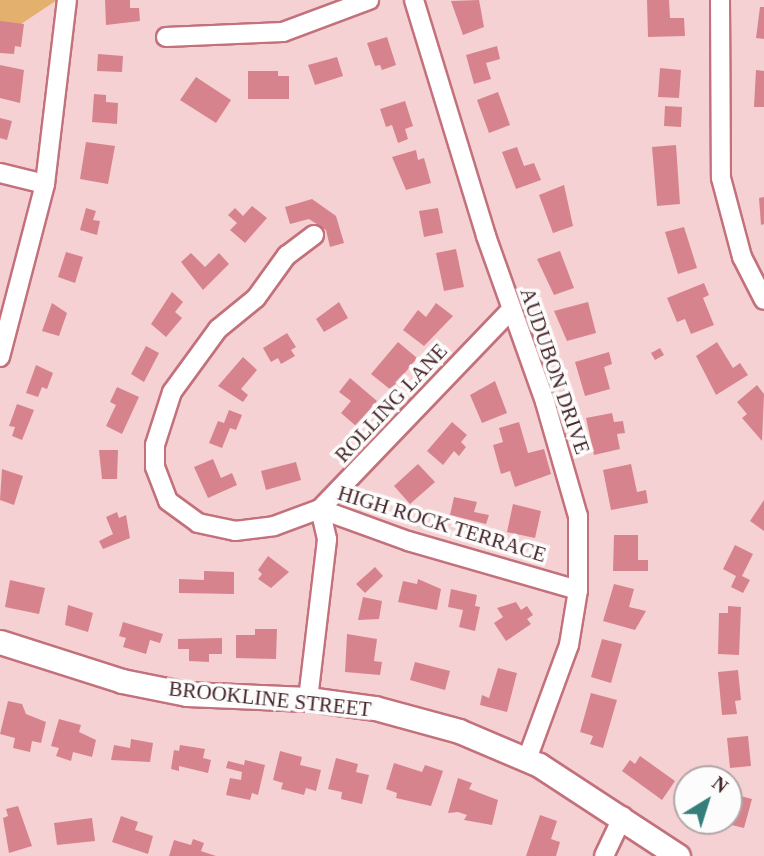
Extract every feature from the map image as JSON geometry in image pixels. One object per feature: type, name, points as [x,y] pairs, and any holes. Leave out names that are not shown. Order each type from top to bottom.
[{"type":"main road","name":"BROOKLINE STREET","points":[[0,642],[122,681],[187,694],[308,699],[375,708],[459,731],[527,759],[623,816],[678,856]]},
{"type":"street","points":[[0,357],[45,184],[67,0]]},
{"type":"street","points":[[166,37],[283,32],[369,0]]},
{"type":"street","name":"AUDUBON DRIVE","points":[[414,0],[511,310],[545,401],[578,516],[579,590],[569,645],[527,759]]},
{"type":"street","points":[[720,0],[721,178],[742,257],[764,300]]},
{"type":"street","points":[[0,173],[45,184]]},
{"type":"street","name":"HIGH ROCK TERRACE","points":[[314,235],[287,255],[262,291],[201,349],[172,392],[155,445],[155,467],[168,501],[213,529],[274,526],[320,509],[408,541],[579,590]]},
{"type":"street","name":"ROLLING LANE","points":[[320,509],[511,310]]},
{"type":"street","points":[[308,699],[327,539],[320,509]]},
{"type":"street","points":[[604,856],[623,816]]},
{"type":"shaded area","points":[[0,0],[57,0],[0,38]]},
{"type":"building","points":[[105,0],[130,0],[130,8],[139,8],[140,21],[106,25]]},
{"type":"building","points":[[479,0],[484,27],[463,35],[451,1]]},
{"type":"building","points":[[647,0],[669,0],[670,18],[684,18],[685,36],[648,37]]},
{"type":"building","points":[[760,7],[764,7],[764,39],[756,38]]},
{"type":"building","points":[[0,21],[24,24],[21,47],[15,46],[14,54],[0,53]]},
{"type":"building","points":[[387,37],[396,65],[382,70],[380,65],[375,66],[367,43]]},
{"type":"building","points":[[497,46],[500,59],[486,63],[491,79],[474,84],[466,55]]},
{"type":"building","points":[[98,54],[123,56],[122,72],[97,71]]},
{"type":"building","points":[[337,57],[343,76],[315,85],[308,65]]},
{"type":"building","points":[[0,65],[24,70],[20,103],[0,98]]},
{"type":"building","points":[[660,68],[681,70],[679,98],[658,97]]},
{"type":"building","points":[[756,70],[764,71],[764,107],[754,107]]},
{"type":"building","points":[[248,71],[278,71],[278,76],[289,76],[289,99],[248,99]]},
{"type":"building","points":[[196,77],[231,100],[216,123],[180,100]]},
{"type":"building","points":[[498,92],[510,125],[489,133],[477,100]]},
{"type":"building","points":[[94,94],[106,95],[106,102],[118,103],[117,124],[92,122]]},
{"type":"building","points":[[405,101],[413,126],[405,129],[408,139],[398,143],[392,125],[386,127],[380,109]]},
{"type":"building","points":[[665,106],[682,107],[681,127],[664,126]]},
{"type":"building","points":[[0,118],[12,121],[7,140],[0,138]]},
{"type":"building","points":[[86,142],[115,146],[108,184],[80,179]]},
{"type":"building","points":[[676,145],[680,204],[657,206],[652,147]]},
{"type":"building","points":[[517,147],[524,166],[534,163],[541,180],[516,189],[502,152]]},
{"type":"building","points":[[416,150],[418,160],[424,158],[431,183],[406,190],[392,157]]},
{"type":"building","points":[[564,185],[573,226],[553,233],[539,195]]},
{"type":"building","points":[[764,197],[764,224],[761,225],[759,198]]},
{"type":"building","points":[[312,199],[336,216],[344,243],[330,247],[326,230],[309,219],[290,224],[285,207]]},
{"type":"building","points":[[252,206],[267,218],[245,243],[230,230],[237,223],[228,215],[235,208],[243,216]]},
{"type":"building","points":[[86,208],[96,211],[93,220],[100,221],[97,235],[80,230]]},
{"type":"building","points":[[438,208],[443,233],[424,237],[419,211]]},
{"type":"building","points":[[684,227],[697,268],[678,274],[665,232]]},
{"type":"building","points":[[456,249],[464,287],[444,291],[436,253]]},
{"type":"building","points":[[560,251],[574,288],[554,295],[537,259]]},
{"type":"building","points":[[66,252],[83,257],[75,283],[58,277]]},
{"type":"building","points":[[191,253],[205,267],[219,253],[229,264],[203,290],[181,262]]},
{"type":"building","points":[[704,283],[709,295],[703,298],[714,325],[691,334],[685,319],[677,322],[667,298]]},
{"type":"building","points":[[172,292],[183,302],[175,312],[182,318],[166,337],[151,324]]},
{"type":"building","points":[[339,302],[348,318],[324,332],[316,319]]},
{"type":"building","points":[[588,302],[596,333],[567,341],[554,311]]},
{"type":"building","points":[[52,303],[67,313],[59,336],[42,331]]},
{"type":"building","points":[[436,303],[453,316],[424,346],[403,330],[418,310],[426,317]]},
{"type":"building","points":[[287,333],[296,347],[291,350],[295,356],[281,364],[278,358],[271,362],[263,348]]},
{"type":"building","points":[[398,342],[417,358],[391,390],[371,374]]},
{"type":"building","points":[[717,342],[733,368],[740,363],[748,375],[716,395],[696,356]]},
{"type":"building","points":[[146,346],[159,353],[144,382],[131,374]]},
{"type":"building","points":[[660,348],[664,355],[655,360],[651,353]]},
{"type":"building","points":[[609,352],[612,364],[604,367],[610,389],[585,396],[575,362]]},
{"type":"building","points":[[243,357],[257,370],[241,389],[248,395],[243,402],[218,386]]},
{"type":"building","points":[[36,365],[53,373],[47,389],[42,387],[38,397],[26,393]]},
{"type":"building","points":[[350,378],[377,401],[356,426],[341,413],[351,401],[339,392]]},
{"type":"building","points":[[495,381],[507,413],[482,423],[470,395]]},
{"type":"building","points":[[757,385],[764,394],[762,441],[742,418],[747,414],[737,402]]},
{"type":"building","points":[[117,387],[139,397],[122,434],[106,426],[116,405],[110,402]]},
{"type":"building","points":[[17,404],[34,410],[22,440],[12,436],[15,427],[9,426]]},
{"type":"building","points":[[229,410],[242,415],[236,430],[230,428],[222,448],[209,443],[218,421],[224,423]]},
{"type":"building","points":[[612,413],[614,422],[623,421],[625,433],[617,434],[620,449],[594,455],[586,418]]},
{"type":"building","points":[[452,422],[467,435],[461,442],[466,447],[459,456],[454,451],[443,465],[427,451]]},
{"type":"building","points":[[519,422],[528,453],[544,449],[551,474],[515,487],[510,471],[501,474],[493,445],[503,442],[499,428]]},
{"type":"building","points":[[99,450],[118,450],[117,479],[102,479]]},
{"type":"building","points":[[213,459],[221,478],[232,473],[237,485],[208,498],[194,467]]},
{"type":"building","points":[[296,462],[301,480],[266,490],[261,471]]},
{"type":"building","points":[[418,464],[435,482],[410,504],[394,486]]},
{"type":"building","points":[[631,464],[637,492],[646,490],[648,503],[611,510],[603,470]]},
{"type":"building","points":[[2,469],[23,476],[14,505],[0,500]]},
{"type":"building","points":[[454,497],[477,502],[474,512],[489,515],[486,524],[450,515]]},
{"type":"building","points":[[764,500],[764,531],[750,521]]},
{"type":"building","points":[[513,504],[541,511],[535,538],[507,532]]},
{"type":"building","points":[[117,512],[119,518],[126,515],[130,538],[103,549],[99,541],[113,534],[106,517]]},
{"type":"building","points":[[614,535],[638,535],[638,560],[648,560],[648,571],[613,571]]},
{"type":"building","points":[[735,545],[753,554],[742,576],[750,580],[743,593],[731,587],[736,576],[723,569]]},
{"type":"building","points":[[268,556],[289,572],[271,588],[258,579],[262,574],[258,570]]},
{"type":"building","points":[[375,567],[383,576],[365,593],[356,584]]},
{"type":"building","points":[[204,571],[234,572],[234,594],[179,593],[179,579],[204,580]]},
{"type":"building","points":[[418,579],[441,589],[437,610],[398,602],[403,581],[417,584]]},
{"type":"building","points":[[10,580],[45,588],[39,614],[5,607]]},
{"type":"building","points":[[614,584],[634,589],[629,607],[646,611],[635,630],[603,621]]},
{"type":"building","points":[[451,589],[477,595],[475,606],[480,607],[475,631],[459,627],[463,610],[448,607]]},
{"type":"building","points":[[363,597],[382,601],[379,619],[358,620]]},
{"type":"building","points":[[516,602],[521,610],[527,606],[533,615],[527,619],[531,624],[506,641],[494,623],[503,617],[497,608]]},
{"type":"building","points":[[68,605],[93,613],[88,632],[65,625]]},
{"type":"building","points":[[728,606],[741,607],[739,655],[718,654],[719,613],[728,613]]},
{"type":"building","points":[[123,622],[163,634],[160,643],[150,640],[146,654],[123,647],[126,638],[119,636]]},
{"type":"building","points":[[255,629],[277,629],[276,659],[236,658],[236,635],[255,635]]},
{"type":"building","points":[[347,634],[377,639],[374,661],[382,662],[380,675],[345,672]]},
{"type":"building","points":[[222,638],[222,654],[209,654],[209,662],[189,661],[189,649],[178,649],[178,639]]},
{"type":"building","points":[[602,639],[622,644],[611,683],[591,677]]},
{"type":"building","points":[[415,662],[450,671],[445,690],[410,680]]},
{"type":"building","points":[[498,668],[517,673],[507,712],[480,705],[482,695],[489,698]]},
{"type":"building","points":[[738,670],[741,700],[735,701],[737,714],[722,715],[718,672]]},
{"type":"building","points":[[591,693],[617,700],[603,748],[590,744],[593,736],[580,732]]},
{"type":"building","points":[[8,701],[22,704],[26,714],[46,722],[41,743],[32,741],[30,752],[13,748],[15,738],[0,734]]},
{"type":"building","points":[[59,719],[81,725],[79,732],[96,740],[92,757],[73,752],[71,761],[56,756],[59,748],[51,746]]},
{"type":"building","points":[[748,736],[751,766],[730,765],[727,738]]},
{"type":"building","points":[[131,739],[153,743],[150,762],[111,760],[114,745],[130,748]]},
{"type":"building","points":[[180,745],[205,749],[203,758],[211,760],[208,773],[179,766],[179,771],[171,769],[174,750],[179,751]]},
{"type":"building","points":[[280,751],[302,757],[300,765],[321,770],[316,791],[306,788],[304,795],[281,789],[283,783],[273,780]]},
{"type":"building","points":[[640,756],[673,780],[662,800],[622,771],[630,760],[635,764]]},
{"type":"building","points":[[336,758],[358,764],[356,772],[369,775],[362,804],[341,799],[342,792],[328,789]]},
{"type":"building","points":[[245,760],[265,765],[258,795],[252,793],[250,800],[226,795],[230,778],[241,780],[242,772],[226,768],[228,761],[244,765]]},
{"type":"building","points":[[394,763],[422,772],[425,765],[443,771],[431,806],[396,798],[397,793],[386,789]]},
{"type":"building","points":[[458,778],[472,783],[469,789],[498,800],[492,825],[464,820],[467,815],[458,812],[448,813]]},
{"type":"building","points":[[743,797],[752,799],[743,828]]},
{"type":"building","points":[[18,806],[32,846],[9,853],[3,818],[8,816],[6,809]]},
{"type":"building","points":[[540,815],[557,821],[551,839],[560,842],[556,856],[526,856]]},
{"type":"building","points":[[121,816],[138,822],[135,830],[153,836],[148,854],[112,842]]},
{"type":"building","points":[[92,818],[95,841],[57,845],[54,823]]},
{"type":"building","points":[[193,839],[204,843],[201,851],[216,856],[169,856],[174,840],[191,845]]}]
